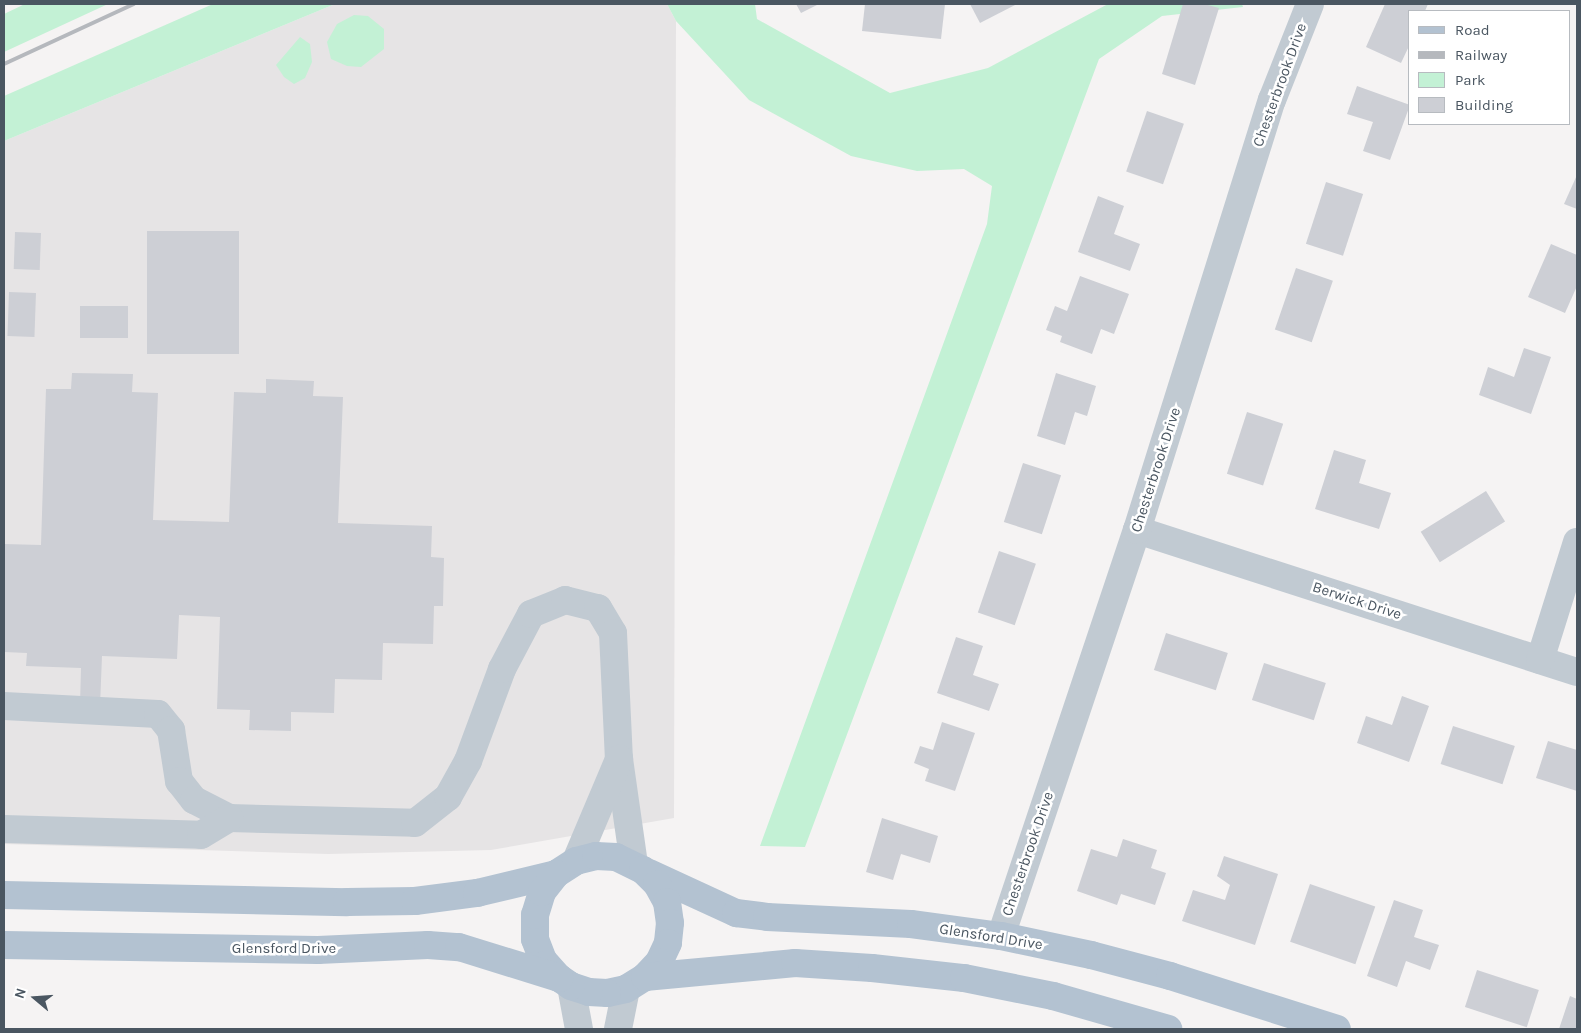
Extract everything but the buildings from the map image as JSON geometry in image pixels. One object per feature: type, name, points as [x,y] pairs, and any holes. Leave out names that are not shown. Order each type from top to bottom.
[{"type":"main road","points":[[4,895],[347,902],[415,901],[477,893],[566,867],[596,856],[616,857],[638,867],[657,884],[667,902],[670,923],[668,943],[659,962],[636,983]]},
{"type":"main road","points":[[566,867],[542,892],[535,915],[535,939],[544,960],[565,982],[589,992],[608,993],[636,983],[795,963],[872,968],[964,978],[1035,993],[1168,1029]]},
{"type":"main road","name":"Glensford Drive","points":[[638,867],[736,913],[767,917],[910,924],[1000,936],[1091,955],[1170,976],[1337,1029]]},
{"type":"main road","name":"Glensford Drive","points":[[4,945],[318,950],[428,945],[459,947],[565,982]]},
{"type":"street","name":"Chesterbrook Drive","points":[[1000,936],[1137,530],[1272,100],[1310,4]]},
{"type":"street","name":"Berwick Drive","points":[[1137,530],[1577,672]]},
{"type":"street","points":[[1540,660],[1577,542]]},
{"type":"street","points":[[4,706],[158,714],[172,730],[179,782],[194,800],[229,818],[416,823],[448,797],[468,761],[502,669],[530,614],[566,600],[598,608],[614,633],[619,759],[638,867]]},
{"type":"street","points":[[566,867],[619,759]]},
{"type":"street","points":[[4,829],[201,835],[229,818]]},
{"type":"street","points":[[565,982],[579,1029]]},
{"type":"street","points":[[618,1029],[636,983]]},
{"type":"shaded area","points":[[335,4],[667,4],[676,21],[674,818],[491,850],[328,854],[4,844],[4,141]]},
{"type":"green space","points":[[25,4],[108,4],[4,52],[4,14]]},
{"type":"green space","points":[[213,4],[335,4],[4,141],[4,96]]},
{"type":"green space","points":[[667,4],[755,4],[757,19],[890,93],[988,68],[1108,4],[1242,4],[1243,7],[1162,16],[1099,59],[805,847],[760,846],[987,224],[992,186],[964,169],[917,171],[851,156],[749,100],[676,21]]},
{"type":"green space","points":[[354,15],[368,16],[384,29],[384,49],[361,67],[347,66],[331,59],[327,42],[337,24]]},
{"type":"green space","points":[[300,37],[310,44],[312,62],[305,78],[294,84],[284,77],[276,65]]},
{"type":"railway","points":[[4,64],[134,4]]}]
